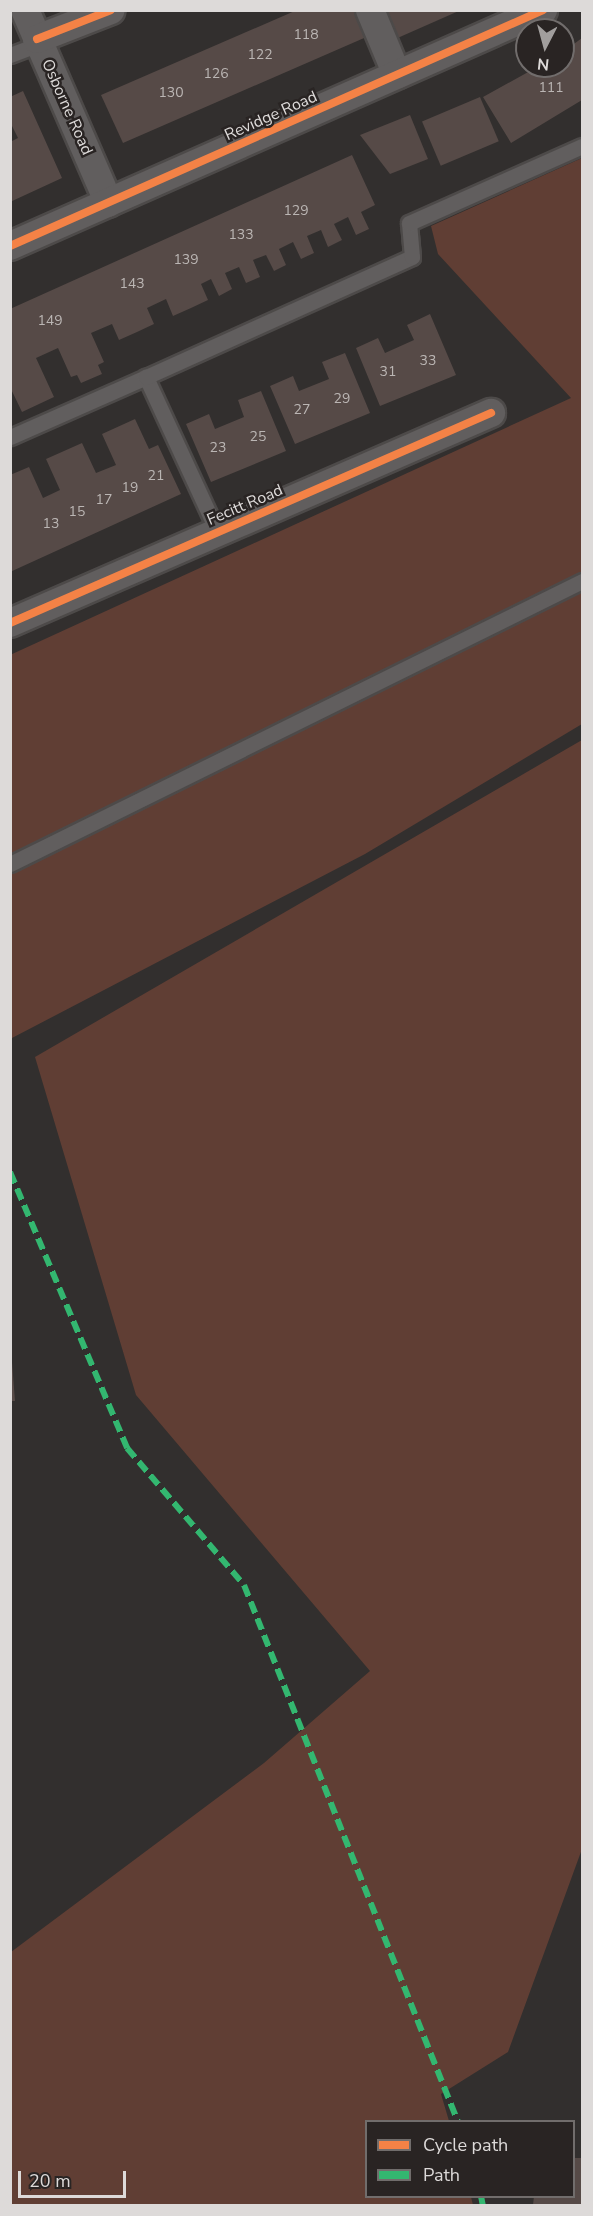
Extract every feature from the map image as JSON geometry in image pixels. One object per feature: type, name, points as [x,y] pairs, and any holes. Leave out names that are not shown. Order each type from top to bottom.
[{"type":"street","name":"Osborne Road","points":[[25,10],[109,202]]},
{"type":"street","points":[[38,41],[111,10]]},
{"type":"street","points":[[370,10],[397,75]]},
{"type":"street","name":"Revidge Road","points":[[10,246],[543,10]]},
{"type":"street","name":"Fecitt Road","points":[[10,623],[491,413]]},
{"type":"lane","points":[[10,55],[38,41]]},
{"type":"lane","points":[[10,437],[412,257],[409,223],[582,146]]},
{"type":"lane","points":[[146,377],[217,531]]},
{"type":"lane","points":[[10,864],[582,581]]},
{"type":"shaded area","points":[[582,158],[582,724],[365,854],[12,1038],[10,655],[571,398],[438,254],[431,226]]},
{"type":"shaded area","points":[[582,740],[582,1849],[508,2052],[441,2094],[449,2120],[365,2120],[365,2198],[471,2198],[473,2205],[11,2205],[11,1952],[264,1763],[370,1671],[136,1395],[35,1057]]},
{"type":"building","points":[[297,10],[360,10],[371,35],[123,143],[101,95]]},
{"type":"building","points":[[381,10],[461,10],[393,40]]},
{"type":"building","points":[[582,38],[582,100],[511,143],[483,97],[517,78],[575,78],[575,43]]},
{"type":"building","points":[[23,91],[62,178],[10,202],[10,142],[18,138],[10,122],[10,97]]},
{"type":"building","points":[[480,97],[499,141],[441,166],[422,122]]},
{"type":"building","points":[[410,115],[428,159],[390,174],[360,135]]},
{"type":"building","points":[[352,155],[375,205],[361,212],[369,229],[356,235],[348,217],[334,224],[342,240],[328,247],[321,230],[307,236],[314,253],[301,259],[293,242],[279,249],[286,265],[274,271],[266,255],[253,260],[260,277],[246,283],[239,267],[225,273],[232,289],[219,296],[211,279],[201,284],[208,300],[191,308],[173,316],[166,299],[147,308],[154,324],[137,332],[119,340],[112,324],[91,333],[104,362],[98,365],[102,374],[81,383],[77,375],[71,377],[58,348],[36,358],[54,397],[22,412],[10,387],[10,309]]},
{"type":"building","points":[[430,314],[456,375],[380,406],[356,348],[378,338],[385,353],[414,340],[407,325]]},
{"type":"building","points":[[345,353],[370,413],[295,444],[270,386],[293,376],[299,391],[329,379],[322,362]]},
{"type":"building","points":[[261,391],[286,451],[211,482],[186,424],[209,414],[215,429],[244,417],[238,400]]},
{"type":"building","points":[[135,419],[149,449],[158,445],[181,494],[10,572],[10,475],[29,467],[43,498],[60,490],[46,459],[82,443],[96,473],[116,465],[102,434]]},
{"type":"building","points":[[10,1362],[12,1362],[15,1401],[10,1401]]},
{"type":"building","points":[[575,2158],[582,2158],[581,2205],[533,2205],[534,2198],[575,2198]]},
{"type":"marked path","points":[[10,1172],[127,1448],[244,1585],[457,2120]]},
{"type":"marked path","points":[[481,2198],[483,2206]]},
{"type":"cycle path","points":[[37,39],[111,10]]},
{"type":"cycle path","points":[[10,246],[543,10]]},
{"type":"cycle path","points":[[10,623],[491,413]]}]
